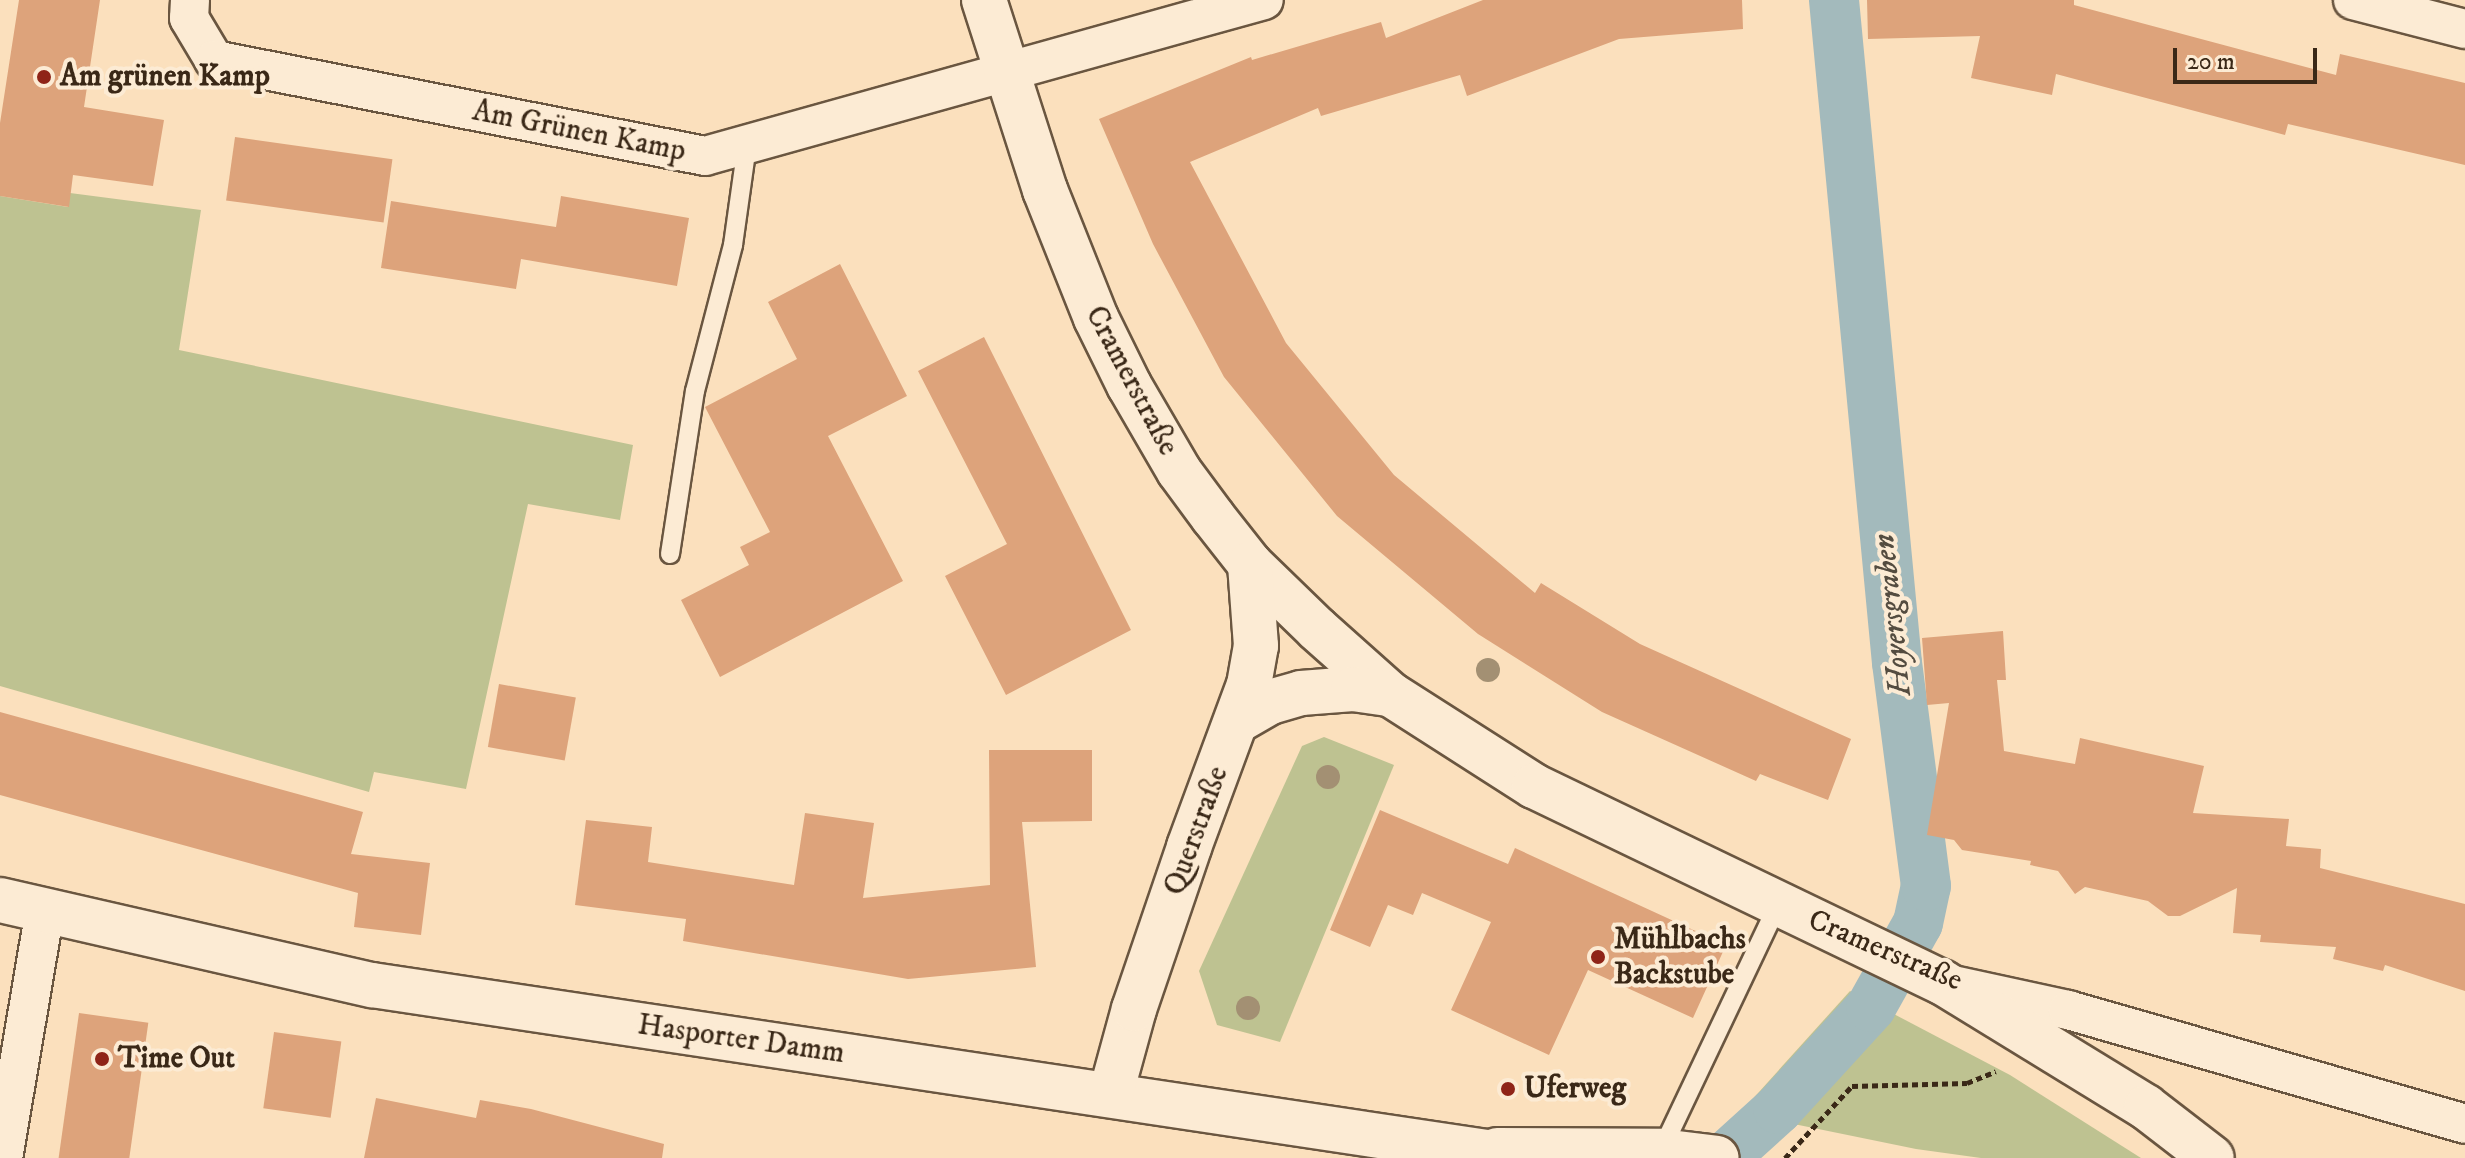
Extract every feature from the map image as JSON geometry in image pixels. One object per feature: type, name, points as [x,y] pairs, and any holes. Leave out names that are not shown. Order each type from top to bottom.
[{"type":"main road","name":"Cramerstraße","points":[[984,0],[1005,74],[1096,318],[1129,385],[1179,471],[1250,564],[1390,694],[1534,786],[1930,976]]},
{"type":"main road","name":"Querstraße","points":[[1111,1093],[1134,1009],[1184,862],[1239,720],[1256,646],[1250,564]]},
{"type":"main road","name":"Cramerstraße","points":[[1239,720],[1270,702],[1301,693],[1353,689],[1390,694]]},
{"type":"main road","name":"Hasporter Damm","points":[[0,900],[372,985],[1111,1093],[1287,1123],[1507,1154],[1688,1154]]},
{"type":"main road","points":[[1930,976],[2146,1107],[2212,1158]]},
{"type":"street","name":"Am Grünen Kamp","points":[[190,0],[189,18],[214,60],[705,156],[1264,0]]},
{"type":"street","points":[[2353,0],[2465,29]]},
{"type":"street","points":[[3,1158],[45,909]]},
{"type":"street","name":"Cramerstraße","points":[[1930,976],[2068,1010],[2465,1124]]},
{"type":"lane","points":[[670,554],[695,391],[733,245],[747,145]]},
{"type":"lane","points":[[1688,1154],[1778,905]]},
{"type":"path","points":[[1785,1158],[1852,1086],[1967,1083],[2049,1048]]},
{"type":"green space","points":[[70,193],[201,210],[179,350],[633,445],[620,520],[528,504],[466,789],[374,772],[369,792],[0,686],[0,196],[68,207]]},
{"type":"green space","points":[[1324,737],[1394,765],[1280,1042],[1217,1025],[1199,971],[1302,746]]},
{"type":"green space","points":[[1850,991],[2010,1075],[2141,1158],[1981,1158],[1916,1149],[1740,1113]]},
{"type":"building","name":"Am grünen Kamp","points":[[19,0],[100,0],[84,107],[164,120],[153,186],[73,175],[69,207],[0,196],[0,123]]},
{"type":"building","points":[[1483,0],[1742,0],[1743,29],[1619,39],[1467,96],[1460,75],[1321,116],[1318,108],[1190,162],[1286,343],[1394,475],[1535,593],[1541,583],[1640,644],[1851,739],[1828,800],[1760,774],[1756,781],[1602,712],[1478,634],[1337,516],[1224,377],[1153,244],[1099,119],[1251,57],[1252,60],[1381,22],[1386,38]]},
{"type":"building","points":[[1867,0],[2074,0],[2074,5],[2336,75],[2340,54],[2465,83],[2465,165],[2288,124],[2285,135],[2056,74],[2052,95],[1971,78],[1980,36],[1868,39]]},
{"type":"building","points":[[235,137],[392,159],[384,223],[226,200]]},
{"type":"building","points":[[561,196],[689,218],[677,286],[521,259],[516,289],[381,268],[391,201],[556,227]]},
{"type":"building","points":[[840,264],[907,396],[828,436],[903,581],[720,677],[681,600],[749,565],[740,547],[770,532],[705,407],[797,359],[768,302]]},
{"type":"building","points":[[984,337],[1131,630],[1006,695],[945,576],[1007,544],[918,371]]},
{"type":"building","points":[[2003,631],[2006,680],[1997,680],[2004,751],[2075,764],[2080,738],[2204,766],[2193,813],[2289,819],[2286,846],[2321,849],[2320,868],[2465,904],[2465,991],[2385,965],[2383,971],[2333,959],[2336,947],[2260,942],[2261,935],[2233,933],[2237,888],[2180,916],[2168,916],[2148,901],[2085,887],[2075,894],[2058,871],[2030,865],[2031,861],[1962,850],[1954,840],[1927,835],[1949,703],[1927,705],[1922,638]]},
{"type":"building","points":[[499,684],[576,698],[565,761],[488,747]]},
{"type":"building","points":[[0,712],[363,812],[351,854],[430,863],[421,935],[354,927],[358,893],[0,795]]},
{"type":"building","points":[[989,750],[1092,750],[1092,821],[1022,822],[1036,967],[908,979],[683,941],[686,919],[575,905],[586,820],[652,827],[648,862],[794,885],[805,813],[874,823],[863,898],[990,885]]},
{"type":"building","name":"Mühlbachs Backstube","points":[[1380,810],[1508,864],[1515,848],[1726,945],[1693,1018],[1588,970],[1549,1055],[1451,1010],[1491,922],[1422,893],[1413,915],[1388,905],[1370,947],[1330,930]]},
{"type":"building","points":[[79,1013],[148,1023],[129,1158],[59,1158]]},
{"type":"building","points":[[274,1032],[341,1041],[331,1118],[263,1108]]},
{"type":"building","points":[[376,1098],[476,1118],[480,1100],[531,1109],[664,1144],[662,1158],[364,1158]]},
{"type":"waterway","name":"Hoyersgraben","points":[[1724,1158],[1778,1109],[1871,1007],[1918,923],[1926,886],[1897,663],[1834,0]]},
{"type":"place","name":"Am grünen Kamp","points":[[44,77]]},
{"type":"place","name":"Mühlbachs Backstube","points":[[1598,957]]},
{"type":"place","name":"Time Out","points":[[102,1059]]},
{"type":"place","name":"Uferweg","points":[[1508,1089]]}]
